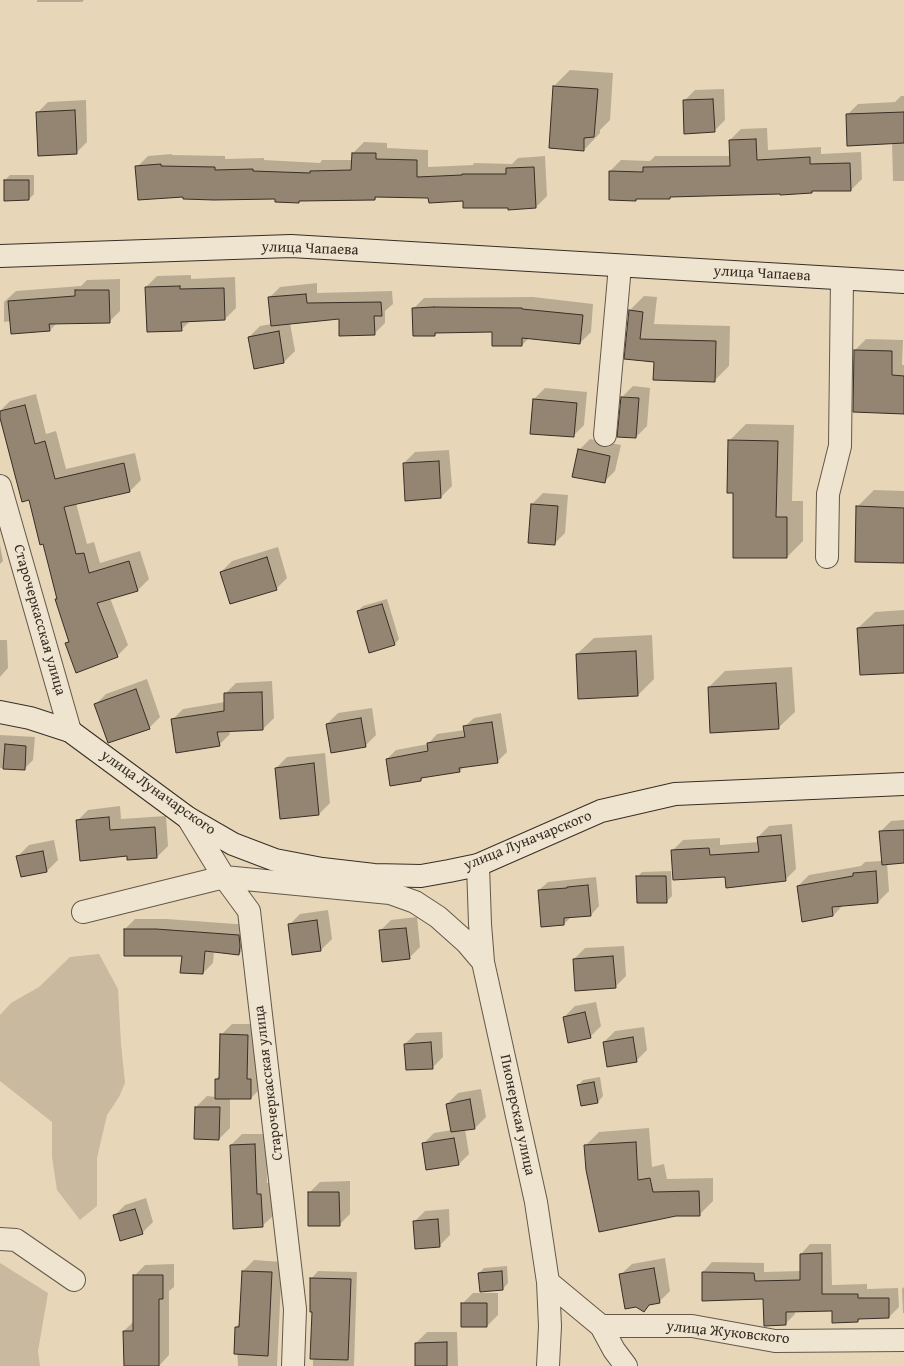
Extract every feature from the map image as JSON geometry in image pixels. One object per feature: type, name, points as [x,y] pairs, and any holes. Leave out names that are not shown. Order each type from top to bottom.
[{"type":"street","name":"улица Чапаева","points":[[0,256],[291,246],[904,282]]},
{"type":"street","points":[[605,435],[620,266]]},
{"type":"street","points":[[827,557],[828,494],[840,446],[842,279]]},
{"type":"street","name":"Старочеркасская улица","points":[[0,486],[70,731]]},
{"type":"street","name":"улица Луначарского","points":[[0,712],[30,718],[70,731],[188,818],[233,844],[275,860],[322,870],[374,875],[421,876],[449,872],[478,865],[601,811],[675,794],[904,784]]},
{"type":"street","name":"Старочеркасская улица","points":[[188,818],[224,877],[249,911],[295,1309],[293,1366]]},
{"type":"street","name":"Пионерская улица","points":[[478,865],[483,962],[536,1202],[548,1282],[550,1326],[548,1366]]},
{"type":"street","points":[[83,912],[224,877],[390,893],[415,902],[438,917],[466,942],[483,962]]},
{"type":"street","points":[[0,1239],[16,1240],[74,1280]]},
{"type":"street","points":[[548,1282],[601,1326],[614,1350],[626,1366]]},
{"type":"street","name":"улица Жуковского","points":[[601,1326],[692,1326],[775,1341],[904,1340]]},
{"type":"shaded area","points":[[99,954],[118,989],[125,1083],[119,1097],[107,1115],[97,1158],[97,1206],[80,1220],[57,1190],[52,1157],[52,1122],[0,1081],[0,1015],[11,1003],[39,987],[70,957]]},
{"type":"shaded area","points":[[0,1263],[48,1293],[38,1351],[40,1366],[0,1366]]},
{"type":"building","points":[[553,86],[598,89],[594,137],[584,138],[584,151],[549,148]]},
{"type":"building","points":[[713,99],[715,132],[684,134],[683,100]]},
{"type":"building","points":[[75,110],[77,154],[38,156],[36,112]]},
{"type":"building","points":[[904,112],[904,143],[847,146],[846,114]]},
{"type":"building","points":[[756,139],[757,160],[810,157],[810,164],[850,163],[851,191],[812,191],[812,193],[780,195],[670,197],[670,199],[636,199],[636,201],[609,200],[609,171],[643,172],[643,167],[730,166],[729,140]]},
{"type":"building","points":[[352,153],[376,153],[376,159],[417,160],[417,177],[462,174],[506,174],[506,168],[534,167],[536,208],[508,210],[508,208],[463,208],[463,201],[429,203],[428,198],[375,197],[375,200],[299,201],[299,203],[275,202],[275,199],[214,200],[183,199],[183,197],[138,200],[135,166],[161,164],[161,166],[215,167],[215,170],[253,169],[253,171],[310,173],[310,171],[351,170]]},
{"type":"building","points":[[4,180],[29,180],[29,200],[4,201]]},
{"type":"building","points":[[180,286],[180,289],[224,288],[225,320],[181,322],[182,331],[147,332],[145,287]]},
{"type":"building","points":[[75,290],[109,290],[110,323],[49,324],[50,331],[11,334],[8,301],[75,296]]},
{"type":"building","points":[[306,294],[307,303],[381,302],[382,316],[374,316],[375,335],[339,336],[339,319],[271,326],[268,297]]},
{"type":"building","points":[[412,308],[522,308],[583,315],[580,344],[522,338],[522,346],[492,346],[492,332],[435,333],[435,336],[413,336]]},
{"type":"building","points":[[629,310],[643,312],[640,339],[716,341],[715,382],[653,380],[654,362],[624,359]]},
{"type":"building","points":[[279,331],[284,363],[254,369],[248,337]]},
{"type":"building","points":[[854,350],[892,351],[892,375],[904,376],[904,414],[853,412]]},
{"type":"building","points":[[621,397],[639,398],[636,438],[617,437]]},
{"type":"building","points":[[533,399],[577,403],[574,437],[530,434]]},
{"type":"building","points":[[25,405],[35,444],[45,441],[55,479],[124,463],[130,492],[64,507],[76,554],[84,553],[89,573],[129,561],[138,591],[97,603],[118,657],[76,673],[65,643],[69,642],[55,599],[57,599],[43,544],[40,545],[29,500],[22,502],[0,418],[0,411]]},
{"type":"building","points":[[728,440],[778,441],[776,517],[787,517],[787,558],[733,558],[733,493],[727,493]]},
{"type":"building","points":[[578,449],[610,456],[605,483],[572,477]]},
{"type":"building","points":[[439,461],[441,498],[405,501],[403,463]]},
{"type":"building","points":[[531,504],[558,506],[555,545],[528,543]]},
{"type":"building","points":[[856,506],[904,508],[904,563],[855,562]]},
{"type":"building","points":[[267,557],[277,590],[230,604],[220,572]]},
{"type":"building","points":[[382,604],[395,645],[369,653],[357,611]]},
{"type":"building","points":[[904,625],[904,673],[860,675],[857,628]]},
{"type":"building","points":[[636,651],[638,696],[578,699],[576,654]]},
{"type":"building","points":[[776,683],[779,729],[710,733],[708,687]]},
{"type":"building","points":[[136,689],[150,729],[108,743],[94,704]]},
{"type":"building","points":[[262,692],[263,730],[217,732],[220,746],[176,753],[171,719],[224,711],[224,693]]},
{"type":"building","points":[[361,718],[366,747],[331,753],[326,724]]},
{"type":"building","points":[[492,722],[498,763],[459,768],[460,772],[421,778],[421,781],[390,786],[386,759],[428,751],[427,743],[465,737],[463,726]]},
{"type":"building","points":[[5,744],[26,746],[25,770],[3,769]]},
{"type":"building","points":[[314,763],[319,815],[280,819],[275,768]]},
{"type":"building","points":[[109,817],[110,830],[155,827],[157,858],[127,860],[127,856],[80,861],[76,820]]},
{"type":"building","points":[[904,830],[904,863],[882,865],[879,831]]},
{"type":"building","points":[[781,835],[786,881],[726,888],[725,877],[673,880],[671,850],[709,848],[710,855],[759,852],[757,837]]},
{"type":"building","points":[[43,851],[47,872],[21,877],[16,856]]},
{"type":"building","points":[[876,871],[878,903],[832,907],[833,916],[802,922],[797,886],[853,876],[853,873]]},
{"type":"building","points":[[636,876],[666,876],[667,903],[637,903]]},
{"type":"building","points":[[588,885],[591,916],[564,918],[564,925],[541,927],[538,890]]},
{"type":"building","points":[[317,920],[321,951],[292,955],[288,924]]},
{"type":"building","points":[[406,928],[410,959],[382,962],[379,930]]},
{"type":"building","points":[[124,929],[156,929],[239,935],[239,955],[205,951],[203,974],[180,973],[182,956],[124,956]]},
{"type":"building","points":[[613,956],[616,988],[575,991],[573,959]]},
{"type":"building","points":[[585,1012],[591,1038],[568,1043],[563,1017]]},
{"type":"building","points":[[220,1034],[248,1035],[247,1079],[251,1079],[251,1099],[215,1099],[215,1079],[219,1079]]},
{"type":"building","points":[[633,1037],[637,1062],[607,1067],[603,1042]]},
{"type":"building","points":[[431,1042],[433,1069],[406,1070],[404,1044]]},
{"type":"building","points":[[594,1082],[598,1103],[581,1106],[577,1085]]},
{"type":"building","points":[[470,1099],[475,1129],[451,1132],[446,1104]]},
{"type":"building","points":[[195,1107],[220,1107],[219,1140],[194,1139]]},
{"type":"building","points":[[454,1138],[459,1165],[426,1170],[422,1143]]},
{"type":"building","points":[[636,1142],[638,1180],[650,1178],[653,1192],[699,1191],[700,1216],[676,1216],[599,1232],[586,1170],[584,1145]]},
{"type":"building","points":[[255,1144],[257,1194],[261,1194],[263,1227],[233,1229],[230,1145]]},
{"type":"building","points":[[308,1192],[339,1192],[340,1226],[308,1226]]},
{"type":"building","points":[[135,1209],[143,1234],[120,1241],[113,1215]]},
{"type":"building","points":[[438,1219],[440,1247],[415,1249],[413,1221]]},
{"type":"building","points":[[822,1253],[822,1294],[858,1294],[858,1298],[889,1298],[889,1318],[858,1319],[858,1322],[832,1323],[832,1311],[786,1312],[786,1325],[764,1326],[763,1299],[702,1301],[702,1272],[754,1273],[755,1281],[800,1280],[800,1254]]},
{"type":"building","points":[[654,1268],[660,1303],[649,1305],[644,1312],[636,1307],[625,1309],[619,1274]]},
{"type":"building","points":[[242,1271],[272,1272],[268,1356],[234,1354],[235,1327],[239,1327]]},
{"type":"building","points":[[502,1271],[503,1290],[480,1292],[478,1273]]},
{"type":"building","points":[[133,1275],[163,1275],[163,1299],[159,1299],[159,1366],[124,1366],[123,1331],[133,1331]]},
{"type":"building","points":[[310,1278],[351,1279],[348,1360],[310,1359],[312,1312],[310,1312]]},
{"type":"building","points":[[461,1303],[487,1303],[487,1327],[461,1327]]},
{"type":"building","points":[[447,1342],[447,1366],[415,1366],[415,1343]]}]
